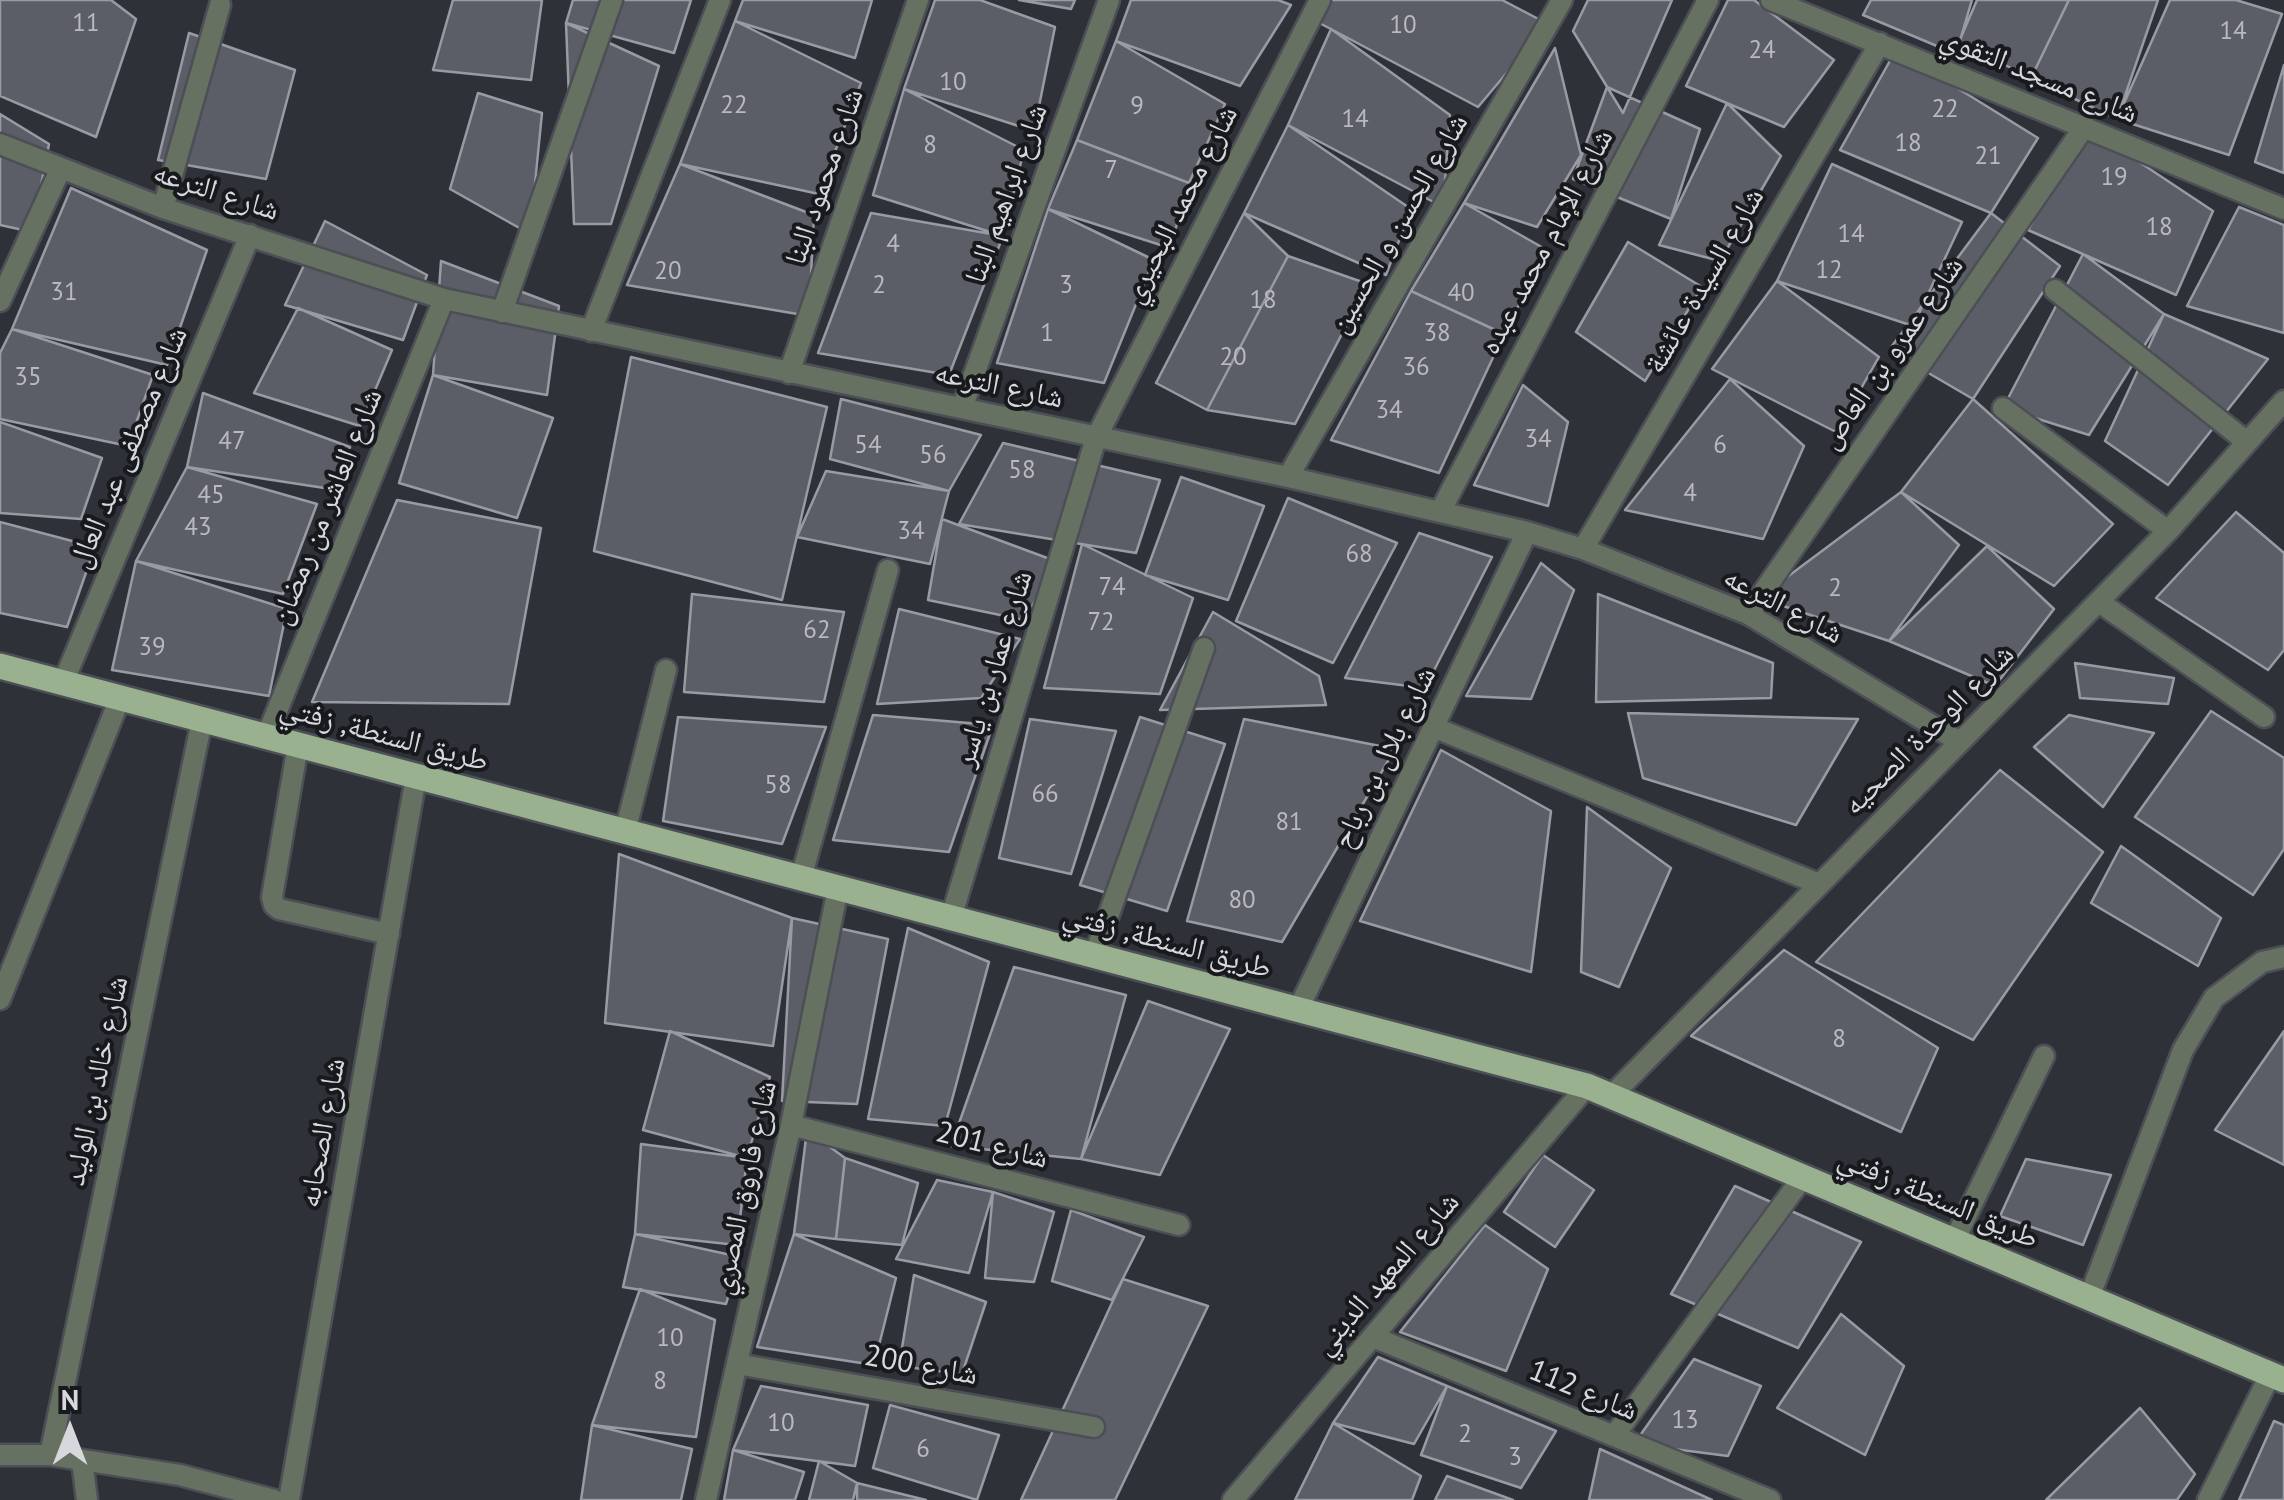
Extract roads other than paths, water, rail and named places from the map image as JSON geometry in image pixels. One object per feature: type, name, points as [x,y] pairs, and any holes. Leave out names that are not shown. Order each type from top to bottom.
[{"type":"main road","name":"طريق السنطة, زفتي","points":[[0,666],[1599,1091],[2277,1378]]},
{"type":"street","points":[[502,312],[612,0]]},
{"type":"street","points":[[591,331],[720,0]]},
{"type":"street","name":"شارع محمود البنا","points":[[789,373],[918,0]]},
{"type":"street","name":"شارع ابراهيم البنا","points":[[962,408],[1109,0]]},
{"type":"street","name":"شارع محمد البحيري","points":[[1096,438],[1320,0]]},
{"type":"street","name":"شارع الحسن و الحسين","points":[[1288,477],[1562,0]]},
{"type":"street","name":"شارع الإمام محمد عبده","points":[[1440,512],[1708,0]]},
{"type":"street","name":"شارع مسجد التقوي","points":[[1771,0],[2284,209]]},
{"type":"street","points":[[163,208],[220,5]]},
{"type":"street","name":"شارع السيدة عائشة","points":[[1583,549],[1880,44]]},
{"type":"street","name":"شارع عمرو بن العاص","points":[[1748,614],[2086,126]]},
{"type":"street","name":"شارع الترعه","points":[[0,144],[163,208],[444,299],[1288,477],[1527,532],[1583,549],[1748,614],[1960,742]]},
{"type":"street","points":[[0,301],[61,168]]},
{"type":"street","name":"شارع مصطفى عبد العال","points":[[63,683],[250,235]]},
{"type":"street","points":[[2055,290],[2247,442]]},
{"type":"street","name":"شارع العاشر من رمضان","points":[[266,738],[444,299]]},
{"type":"street","name":"شارع الوحدة الصحيه","points":[[1599,1091],[1820,884],[2168,531],[2284,401]]},
{"type":"street","points":[[2003,408],[2168,531]]},
{"type":"street","name":"شارع عمار بن ياسر","points":[[950,918],[1096,438]]},
{"type":"street","name":"شارع بلال بن رباح","points":[[1298,1010],[1527,532]]},
{"type":"street","points":[[801,878],[888,570]]},
{"type":"street","points":[[2099,602],[2264,717]]},
{"type":"street","points":[[1094,956],[1204,648]]},
{"type":"street","points":[[624,832],[666,670]]},
{"type":"street","points":[[0,998],[120,698]]},
{"type":"street","name":"شارع خالد بن الوليد","points":[[50,1454],[202,720]]},
{"type":"street","points":[[1434,727],[1820,884]]},
{"type":"street","points":[[298,745],[272,897],[274,905],[389,934]]},
{"type":"street","name":"شارع الصحابه","points":[[289,1500],[416,776]]},
{"type":"street","name":"شارع فاروق المصري","points":[[706,1500],[791,1125],[838,888]]},
{"type":"street","points":[[2089,1298],[2183,1050],[2214,998],[2262,962],[2284,957]]},
{"type":"street","points":[[1954,1241],[2044,1056]]},
{"type":"street","name":"شارع المعهد الديني","points":[[1233,1500],[1372,1338],[1599,1091]]},
{"type":"street","name":"شارع 201","points":[[791,1125],[1179,1224]]},
{"type":"street","points":[[1614,1436],[1804,1177]]},
{"type":"street","name":"شارع 112","points":[[1372,1338],[1770,1500]]},
{"type":"street","name":"شارع 200","points":[[737,1364],[1094,1428]]},
{"type":"street","points":[[2208,1500],[2277,1378]]},
{"type":"street","points":[[0,1454],[50,1454],[180,1475],[274,1500]]},
{"type":"street","points":[[82,1460],[86,1500]]}]
